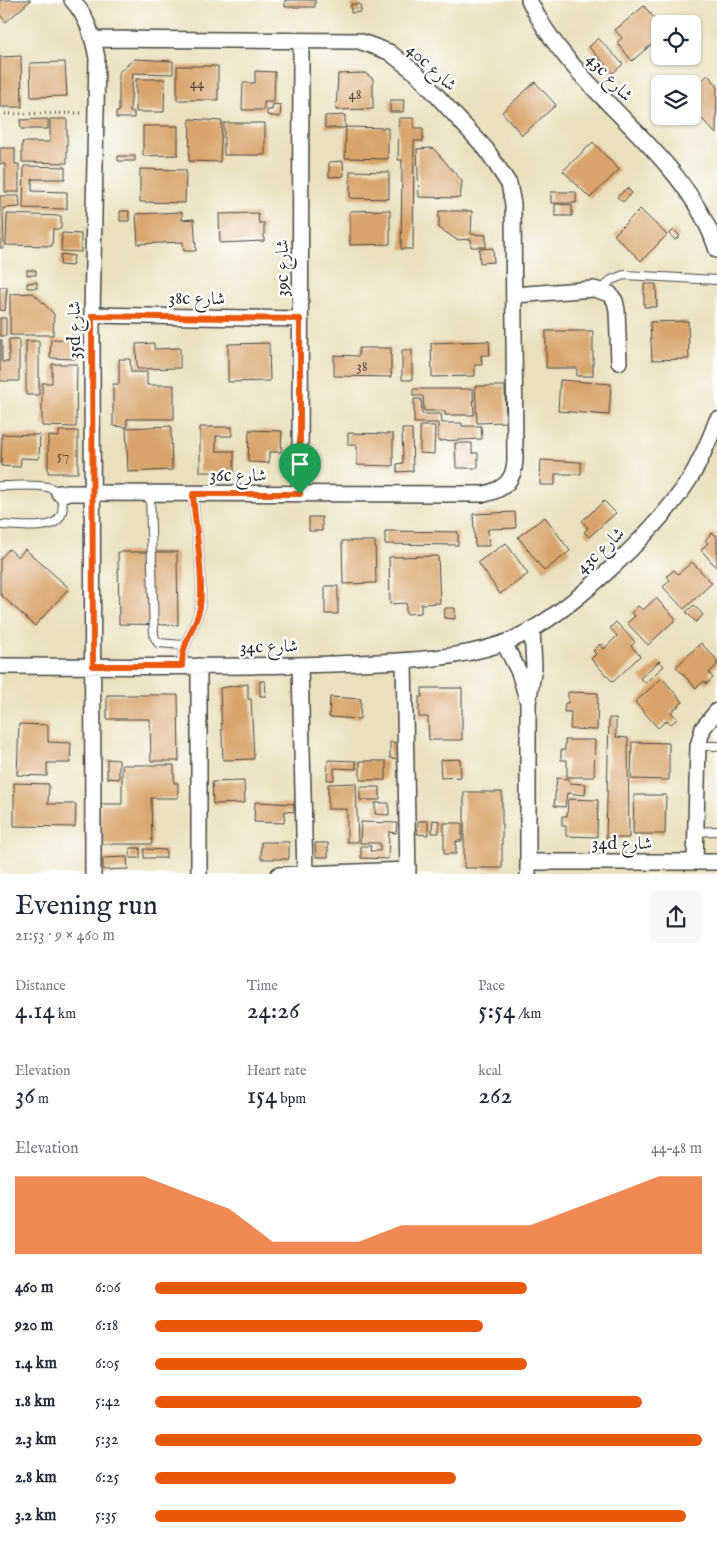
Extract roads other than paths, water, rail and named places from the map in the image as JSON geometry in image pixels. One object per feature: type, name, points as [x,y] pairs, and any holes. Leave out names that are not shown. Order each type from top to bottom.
[{"type":"street","name":"35d شارع","points":[[72,0],[86,21],[94,39],[97,58],[92,316],[92,874]]},
{"type":"street","name":"43c شارع","points":[[529,0],[554,41],[672,171],[712,221],[716,245]]},
{"type":"street","name":"40c شارع","points":[[94,39],[359,41],[389,52],[416,73],[486,149],[508,184],[513,204],[515,460]]},
{"type":"street","name":"39c شارع","points":[[300,494],[301,41]]},
{"type":"street","points":[[514,295],[602,290],[610,294],[615,301],[617,310],[619,362]]},
{"type":"street","name":"38c شارع","points":[[92,316],[300,319]]},
{"type":"street","name":"43c شارع","points":[[532,630],[568,605],[663,515],[689,480],[706,449],[717,420]]},
{"type":"street","name":"36c شارع","points":[[59,493],[485,494],[498,491],[508,484],[514,472],[515,460]]},
{"type":"street","points":[[528,868],[528,703],[534,667],[532,630]]},
{"type":"street","name":"34c شارع","points":[[0,666],[300,665],[438,659],[472,653],[504,643],[532,630]]},
{"type":"street","points":[[504,643],[519,672],[528,703]]},
{"type":"street","points":[[278,874],[408,872],[404,661]]},
{"type":"street","points":[[300,665],[305,874]]},
{"type":"street","points":[[199,666],[199,874]]},
{"type":"street","points":[[695,862],[698,746],[703,728],[717,711]]},
{"type":"street","name":"34d شارع","points":[[528,868],[717,862]]},
{"type":"lane","points":[[602,290],[611,280],[624,275],[717,280]]},
{"type":"lane","points":[[0,486],[49,487],[59,493],[63,504],[61,515],[53,524],[42,526],[0,525]]},
{"type":"lane","points":[[150,494],[154,636],[158,643],[184,645]]},
{"type":"lane","points":[[182,666],[184,645],[198,616],[201,598],[193,494]]},
{"type":"lane","points":[[698,746],[717,746]]},
{"type":"lane","points":[[695,832],[717,831]]}]
